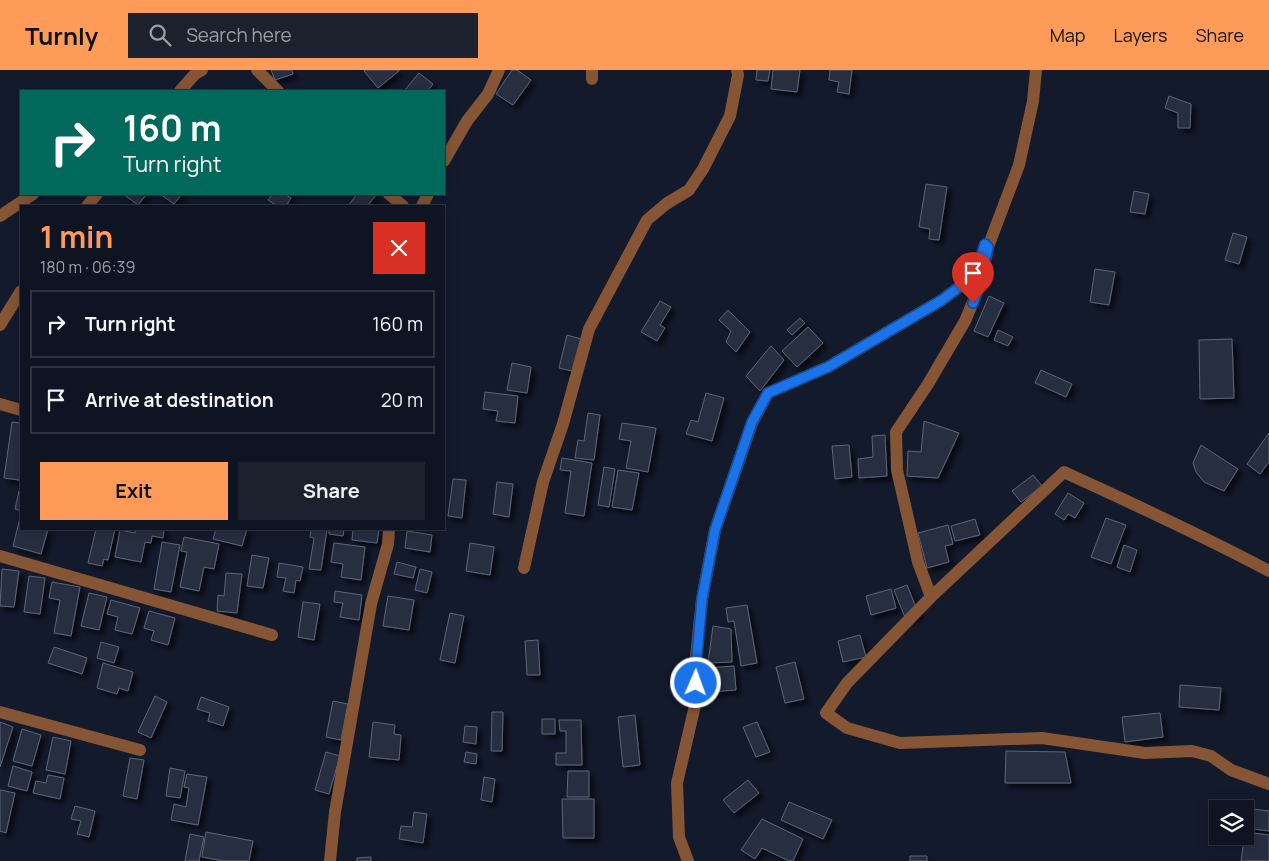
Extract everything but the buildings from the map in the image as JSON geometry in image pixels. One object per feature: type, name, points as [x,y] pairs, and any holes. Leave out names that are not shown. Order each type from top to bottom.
[{"type":"street","points":[[181,90],[195,74],[202,70]]},
{"type":"street","points":[[257,70],[277,90]]},
{"type":"street","points":[[445,159],[467,121],[488,94],[499,70]]},
{"type":"street","points":[[524,568],[543,482],[563,424],[588,329],[647,220],[666,204],[689,190],[703,169],[730,116],[738,75],[737,70]]},
{"type":"street","points":[[931,597],[918,562],[897,470],[896,432],[928,384],[965,321],[980,285],[988,247],[1019,165],[1033,101],[1036,70]]},
{"type":"street","points":[[0,216],[32,195]]},
{"type":"street","points":[[87,205],[96,195]]},
{"type":"street","points":[[390,195],[402,205]]},
{"type":"street","points":[[688,861],[679,837],[677,783],[696,701],[696,666],[702,599],[715,530],[752,422],[768,393],[828,367],[942,300],[975,275],[985,244],[988,247]]},
{"type":"street","points":[[0,325],[20,293]]},
{"type":"street","points":[[0,404],[20,410]]},
{"type":"street","points":[[1269,570],[1204,536],[1064,472],[931,597],[847,683],[826,713],[847,728],[900,744],[1042,738],[1145,753],[1192,751],[1212,756],[1231,770],[1269,784]]},
{"type":"street","points":[[330,861],[336,812],[371,604],[388,544],[389,530]]},
{"type":"street","points":[[0,556],[272,636]]},
{"type":"street","points":[[0,712],[140,750]]},
{"type":"route","points":[[696,683],[702,599],[715,530],[752,422],[768,393],[828,367],[942,300],[975,275],[985,244],[988,247],[980,285],[973,303]]}]
